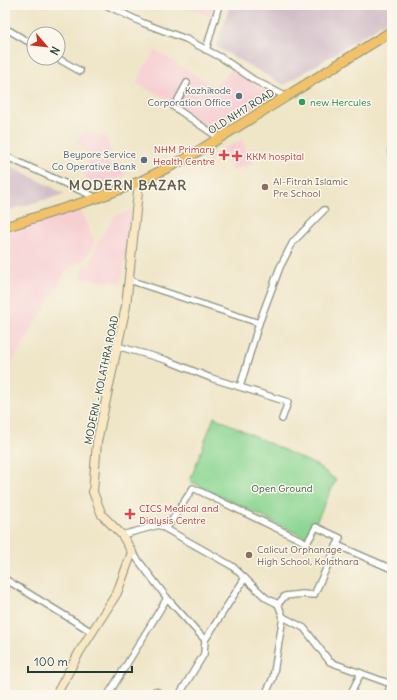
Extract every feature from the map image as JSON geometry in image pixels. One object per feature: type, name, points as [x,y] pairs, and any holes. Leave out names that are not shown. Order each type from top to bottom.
[{"type":"main road","name":"OLD NH17 ROAD","points":[[5,227],[97,198],[139,182],[187,158],[285,96],[392,32]]},
{"type":"main road","name":"MODERN - KOLATHRA ROAD","points":[[132,552],[122,535],[102,515],[94,492],[97,442],[126,306],[139,182]]},
{"type":"main road","points":[[56,695],[92,632],[117,593],[132,552]]},
{"type":"street","points":[[106,5],[142,23],[186,39],[285,96]]},
{"type":"street","points":[[206,50],[219,5]]},
{"type":"street","points":[[5,28],[26,40]]},
{"type":"street","points":[[66,63],[80,71]]},
{"type":"street","points":[[187,83],[174,107],[219,138]]},
{"type":"street","points":[[5,156],[97,198]]},
{"type":"street","points":[[240,387],[259,323],[280,267],[293,242],[324,210]]},
{"type":"street","points":[[129,280],[259,323]]},
{"type":"street","points":[[117,346],[166,360],[211,378],[288,402],[282,419]]},
{"type":"street","points":[[166,529],[193,488],[307,543],[316,527],[340,538],[314,595],[302,594],[285,596],[278,604]]},
{"type":"street","points":[[122,535],[159,525],[232,566],[266,598],[278,604],[282,617],[273,678],[265,695]]},
{"type":"street","points":[[337,545],[392,569]]},
{"type":"street","points":[[132,552],[167,598],[205,640]]},
{"type":"street","points":[[179,695],[204,654],[205,640],[245,578]]},
{"type":"street","points":[[5,579],[92,632]]},
{"type":"street","points":[[108,695],[167,598]]},
{"type":"street","points":[[282,617],[304,628],[330,662],[391,684],[386,695]]},
{"type":"street","points":[[350,695],[361,673]]},
{"type":"street","points":[[153,695],[155,691],[165,695]]},
{"type":"shaded area","points":[[185,5],[215,5],[211,17]]},
{"type":"shaded area","points":[[230,5],[392,5],[392,18],[284,85],[216,47]]},
{"type":"shaded area","points":[[155,50],[214,87],[233,69],[259,88],[275,96],[214,132],[177,104],[136,83]]},
{"type":"shaded area","points":[[85,132],[105,135],[111,152],[108,159],[109,166],[122,163],[126,176],[88,188],[85,175],[90,155],[76,142]]},
{"type":"shaded area","name":"KKM hospital","points":[[242,140],[252,163],[232,171],[222,149]]},
{"type":"shaded area","points":[[5,163],[65,194],[5,211]]},
{"type":"shaded area","points":[[79,208],[95,243],[85,258],[65,272],[5,375],[5,232]]},
{"type":"shaded area","points":[[132,210],[121,283],[81,278],[85,265],[90,266],[96,246],[114,216]]},
{"type":"green space","name":"Open Ground","points":[[214,417],[318,466],[336,480],[308,539],[190,481]]},
{"type":"waterway","points":[[392,147],[389,151],[392,157]]},
{"type":"place","name":"Kozhikode Corporation Office","points":[[239,96]]},
{"type":"place","name":"new Hercules","points":[[302,102]]},
{"type":"place","name":"NHM Primary Health Centre","points":[[224,155]]},
{"type":"place","name":"KKM hospital","points":[[237,156]]},
{"type":"place","name":"Beypore Service Co Operative Bank","points":[[144,160]]},
{"type":"place","name":"Al-Fitrah Islamic Pre School","points":[[265,187]]},
{"type":"place","name":"CICS Medical and Dialysis Centre","points":[[130,514]]},
{"type":"place","name":"Calicut Orphanage High School, Kolathara","points":[[249,555]]},
{"type":"district","name":"MODERN BAZAR","points":[[128,185]]}]
